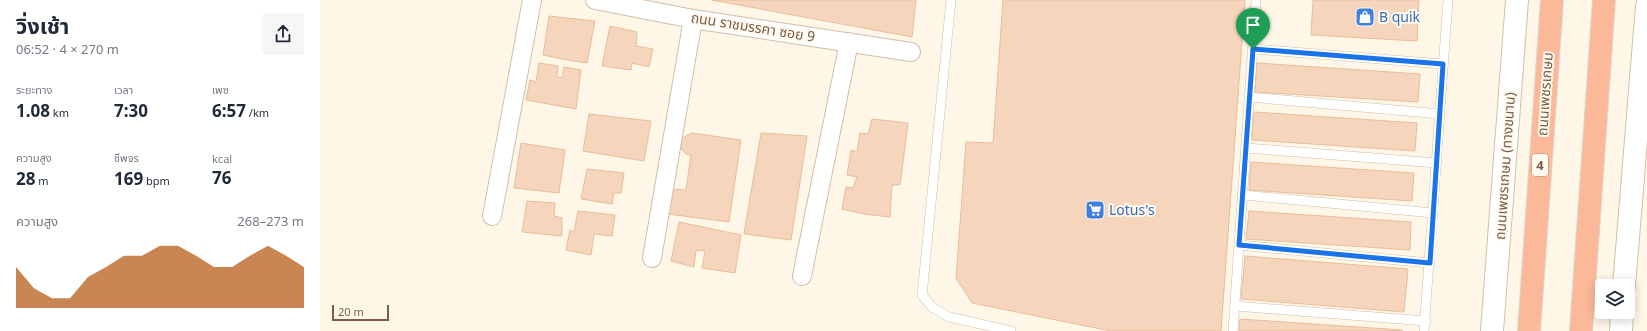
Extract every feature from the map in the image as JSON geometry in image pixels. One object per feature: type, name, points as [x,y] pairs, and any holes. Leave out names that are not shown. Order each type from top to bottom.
[{"type":"highway","name":"ถนนเพชรเกษม","points":[[1529,331],[1552,0]]},
{"type":"highway","points":[[1581,331],[1604,0]]},
{"type":"highway","points":[[1521,331],[1536,227]]},
{"type":"highway","points":[[1589,228],[1590,331]]},
{"type":"main road","name":"ถนนเพชรเกษม (ทางขนาน)","points":[[1492,331],[1517,0]]},
{"type":"main road","points":[[1625,279],[1642,120],[1647,6]]},
{"type":"main road","points":[[1621,331],[1622,319]]},
{"type":"street","points":[[492,216],[532,0]]},
{"type":"street","name":"ถนน ราชมรรคา ซอย 9","points":[[595,0],[693,19],[911,52]]},
{"type":"street","points":[[652,258],[693,19]]},
{"type":"street","points":[[802,276],[849,42]]},
{"type":"lane","points":[[951,0],[922,295],[932,307],[949,317],[1011,331]]},
{"type":"lane","points":[[1233,331],[1256,0]]},
{"type":"lane","points":[[1424,331],[1448,0]]},
{"type":"lane","points":[[1253,49],[1443,64]]},
{"type":"lane","points":[[1249,97],[1440,114]]},
{"type":"lane","points":[[1246,148],[1436,163]]},
{"type":"lane","points":[[1243,195],[1433,213]]},
{"type":"lane","points":[[1239,245],[1430,263]]},
{"type":"lane","points":[[1235,306],[1426,320]]},
{"type":"building","points":[[712,0],[916,0],[912,37]]},
{"type":"building","name":"Lotus's","points":[[1003,0],[1245,0],[1221,331],[1111,331],[972,303],[956,278],[966,142],[993,143]]},
{"type":"building","name":"B quik","points":[[1313,0],[1419,0],[1417,41],[1311,35]]},
{"type":"building","points":[[549,16],[595,21],[587,63],[543,55]]},
{"type":"building","points":[[610,26],[637,32],[636,46],[653,49],[649,67],[632,63],[631,70],[602,66]]},
{"type":"building","points":[[539,63],[558,66],[557,77],[562,78],[564,67],[581,70],[576,109],[526,100],[530,80],[536,82]]},
{"type":"building","points":[[1257,63],[1420,74],[1418,102],[1255,92]]},
{"type":"building","points":[[1254,112],[1417,123],[1415,151],[1252,140]]},
{"type":"building","points":[[589,114],[651,121],[644,161],[583,151]]},
{"type":"building","points":[[872,119],[908,123],[900,185],[892,185],[890,217],[864,214],[842,209],[846,187],[853,188],[857,177],[847,175],[851,150],[857,152],[860,133],[868,134]]},
{"type":"building","points":[[692,133],[741,140],[729,222],[668,214],[672,189],[686,190],[691,155],[686,154],[680,148],[682,138]]},
{"type":"building","points":[[761,133],[807,136],[791,240],[744,234]]},
{"type":"building","points":[[521,143],[565,150],[559,193],[514,188]]},
{"type":"building","points":[[1251,162],[1414,173],[1412,201],[1249,190]]},
{"type":"building","points":[[587,169],[624,173],[621,193],[614,193],[612,204],[581,199]]},
{"type":"building","points":[[527,201],[555,203],[554,216],[562,218],[562,236],[522,232]]},
{"type":"building","points":[[578,211],[615,215],[612,236],[594,234],[591,255],[566,250],[570,230],[574,232]]},
{"type":"building","points":[[1249,211],[1411,222],[1410,250],[1246,239]]},
{"type":"building","points":[[679,222],[741,235],[735,273],[702,268],[705,251],[696,250],[694,267],[671,261]]},
{"type":"building","points":[[1245,256],[1408,269],[1404,312],[1241,299]]},
{"type":"building","points":[[1240,319],[1402,330],[1402,331],[1239,331]]},
{"type":"place","name":"B quik","points":[[1365,17]]},
{"type":"place","name":"Lotus's","points":[[1095,210]]},
{"type":"route","points":[[1253,49],[1443,64],[1430,263],[1239,245],[1253,49]]}]
